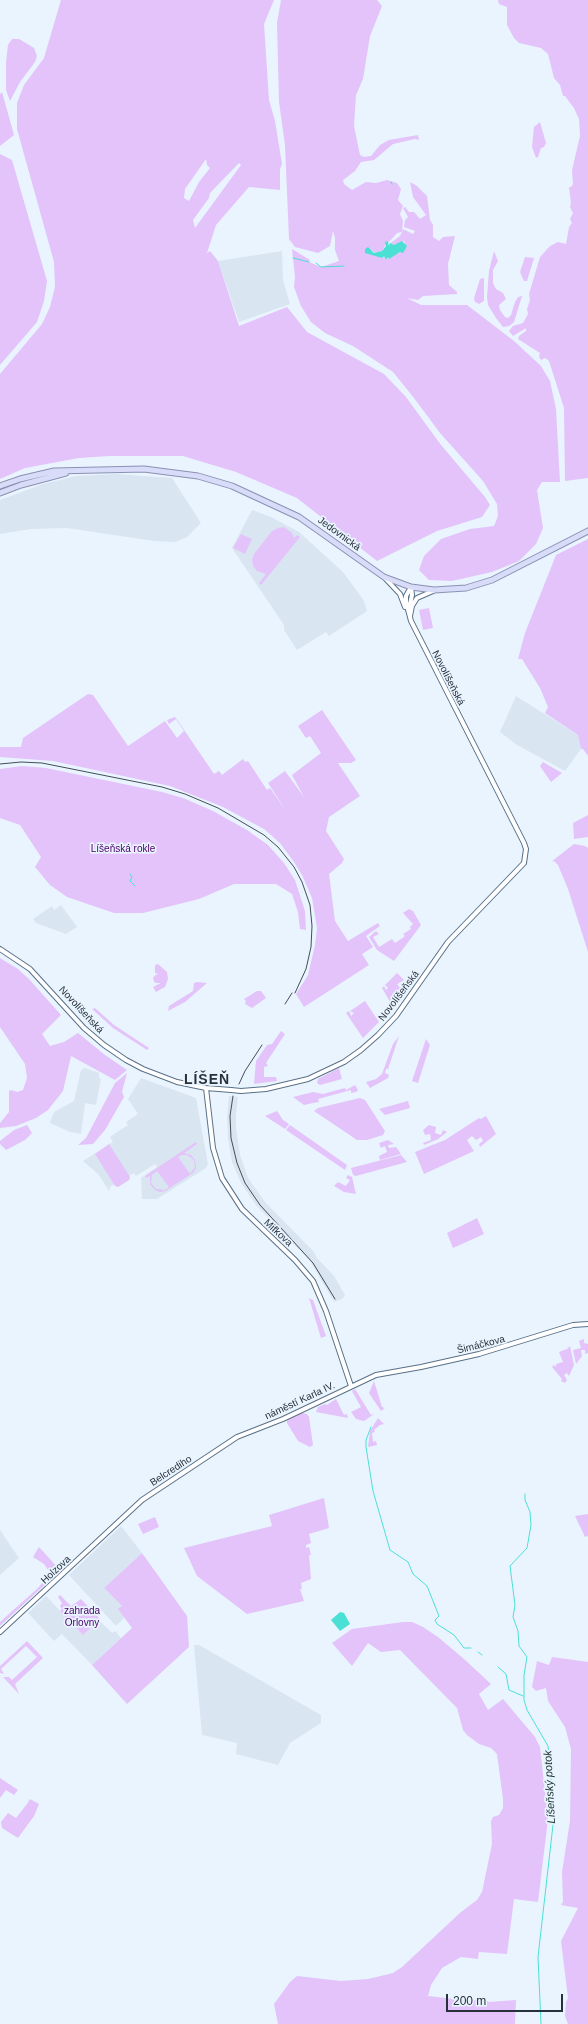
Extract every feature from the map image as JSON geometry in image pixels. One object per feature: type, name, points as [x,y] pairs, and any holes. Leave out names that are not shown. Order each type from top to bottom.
[{"type":"main road","name":"Jedovnická","points":[[0,486],[20,479],[54,471],[144,469],[187,474],[232,486],[299,517],[384,577],[411,588],[434,590],[466,588],[492,580],[588,531]]},
{"type":"main road","name":"Jedovnická","points":[[0,493],[21,485],[70,471]]},
{"type":"street","points":[[384,577],[402,597],[410,618]]},
{"type":"street","name":"Novolíšeňská","points":[[0,949],[17,959],[36,974],[84,1028],[116,1054],[151,1072],[177,1082],[206,1088],[241,1091],[266,1089],[308,1078],[344,1062],[361,1050],[396,1016],[448,942],[524,863],[526,853],[524,843],[410,618],[406,596],[411,588]]},
{"type":"street","points":[[410,618],[414,601],[421,595],[434,590]]},
{"type":"street","name":"Mifkova","points":[[206,1088],[213,1148],[222,1178],[242,1209],[295,1260],[313,1281],[326,1311],[351,1386]]},
{"type":"street","name":"Šimáčkova","points":[[376,1375],[479,1354],[577,1324],[588,1324]]},
{"type":"street","name":"náměstí Karla IV.","points":[[231,1441],[244,1433],[283,1419],[376,1375]]},
{"type":"street","name":"Belcrediho","points":[[122,1520],[142,1500],[231,1441]]},
{"type":"street","name":"Holzova","points":[[0,1632],[122,1520]]},
{"type":"shaded area","points":[[388,241],[389,246],[390,243],[394,245],[402,241],[407,246],[403,253],[400,252],[389,259],[388,257],[386,260],[384,256],[382,258],[365,253],[365,249],[368,247],[374,253],[382,251],[386,246],[385,242]]},
{"type":"shaded area","points":[[282,251],[283,280],[290,304],[239,322],[218,261]]},
{"type":"shaded area","points":[[116,474],[172,478],[201,523],[187,537],[175,542],[154,541],[67,528],[31,529],[0,534],[0,500],[43,484],[76,476]]},
{"type":"shaded area","points":[[252,510],[271,517],[299,532],[343,572],[363,599],[367,611],[329,636],[326,632],[297,650],[284,630],[284,625],[232,548]]},
{"type":"shaded area","points":[[516,696],[578,735],[581,749],[565,771],[517,745],[500,732]]},
{"type":"shaded area","points":[[61,905],[77,927],[66,934],[36,923],[33,919],[52,906],[54,910]]},
{"type":"shaded area","points":[[85,1068],[99,1073],[99,1078],[101,1079],[96,1105],[85,1103],[81,1134],[70,1132],[50,1123],[54,1112],[74,1101],[81,1070]]},
{"type":"shaded area","points":[[141,1078],[196,1098],[208,1164],[206,1168],[157,1199],[142,1199],[141,1178],[157,1167],[155,1164],[136,1176],[134,1173],[130,1175],[129,1180],[118,1187],[114,1184],[110,1187],[109,1191],[98,1174],[83,1161],[113,1142],[110,1137],[128,1125],[126,1122],[138,1114],[128,1099]]},
{"type":"shaded area","points":[[229,1096],[238,1097],[236,1128],[240,1155],[248,1178],[265,1202],[314,1252],[317,1258],[334,1276],[345,1295],[342,1299],[334,1302],[310,1261],[256,1205],[241,1183],[232,1162],[228,1139],[227,1117]]},
{"type":"shaded area","points":[[121,1526],[142,1553],[104,1588],[122,1606],[124,1618],[116,1626],[69,1575]]},
{"type":"shaded area","points":[[0,1530],[19,1558],[0,1575]]},
{"type":"shaded area","points":[[46,1596],[83,1635],[99,1620],[112,1633],[115,1631],[121,1638],[92,1665],[62,1634],[54,1641],[28,1613]]},
{"type":"shaded area","points":[[340,1612],[344,1613],[350,1624],[340,1631],[331,1620]]},
{"type":"shaded area","points":[[194,1645],[199,1645],[321,1715],[321,1723],[290,1743],[278,1765],[236,1754],[237,1743],[202,1735]]},
{"type":"green space","points":[[61,0],[274,0],[264,24],[269,100],[275,121],[282,164],[280,169],[280,190],[249,187],[216,225],[207,253],[210,251],[218,261],[239,326],[287,307],[307,332],[384,374],[406,397],[441,445],[485,497],[490,505],[482,517],[437,531],[377,561],[297,498],[236,472],[183,456],[109,456],[79,458],[25,468],[0,479],[0,374],[42,324],[50,307],[55,287],[54,262],[17,129],[17,103],[24,85],[44,58]],"holes":[[[206,159],[207,165],[210,168],[199,182],[189,201],[184,198],[185,189]],[[239,163],[241,165],[195,228],[193,220],[209,198],[210,193]]]},
{"type":"green space","points":[[281,0],[377,0],[382,6],[370,36],[363,79],[356,95],[354,126],[360,155],[364,157],[371,156],[380,145],[389,140],[418,135],[419,140],[415,139],[393,144],[374,160],[361,162],[355,171],[343,180],[344,184],[352,190],[366,182],[376,183],[387,180],[397,183],[401,189],[398,200],[403,206],[400,214],[403,221],[402,232],[403,229],[413,234],[415,231],[404,227],[405,220],[408,217],[403,208],[405,207],[409,212],[414,212],[420,219],[426,215],[413,197],[410,182],[417,186],[427,196],[430,220],[433,225],[433,237],[439,241],[443,237],[455,236],[448,264],[449,285],[457,292],[457,294],[423,296],[418,300],[407,298],[421,305],[467,305],[514,341],[541,366],[550,381],[556,409],[560,482],[542,482],[537,490],[543,528],[536,544],[519,561],[492,572],[452,581],[429,580],[419,570],[424,556],[441,539],[470,529],[494,526],[498,516],[497,504],[483,481],[440,433],[393,372],[353,346],[325,333],[311,322],[301,306],[294,287],[295,277],[292,249],[310,260],[309,262],[321,267],[339,261],[335,250],[335,238],[333,231],[330,246],[318,253],[295,247],[289,239],[285,145],[279,102],[277,23]],"holes":[[[402,232],[400,236],[388,245],[394,245],[404,241],[406,247],[403,251],[388,257],[386,260],[384,256],[382,258],[370,253],[370,249],[375,253],[382,251],[388,241],[389,242],[397,233]]]},
{"type":"green space","points":[[498,0],[588,0],[588,478],[565,481],[564,408],[549,361],[545,358],[541,360],[539,357],[540,353],[518,339],[519,336],[526,331],[526,328],[513,336],[509,331],[513,326],[523,323],[528,314],[527,309],[530,300],[529,294],[540,257],[550,246],[558,242],[566,244],[569,227],[572,223],[570,219],[573,213],[570,207],[569,187],[573,184],[572,170],[580,136],[579,119],[574,108],[565,96],[563,96],[560,85],[554,78],[548,54],[541,48],[519,43],[514,38],[507,25],[507,7],[499,4]]},
{"type":"green space","points":[[12,39],[19,39],[34,48],[37,56],[35,62],[20,82],[10,101],[6,90],[6,62],[8,45]]},
{"type":"green space","points":[[2,92],[14,135],[0,146],[0,94]]},
{"type":"green space","points":[[540,122],[546,143],[544,147],[541,148],[538,157],[536,158],[532,147],[534,127]]},
{"type":"green space","points":[[0,154],[12,160],[47,281],[44,301],[37,322],[0,365]]},
{"type":"green space","points":[[494,251],[498,261],[493,270],[493,283],[496,289],[503,293],[506,299],[499,305],[500,310],[505,317],[508,318],[511,315],[515,302],[518,297],[522,296],[514,322],[509,326],[503,327],[488,305],[487,297],[489,271]]},
{"type":"green space","points":[[525,257],[534,258],[527,281],[524,281],[520,272]]},
{"type":"green space","points":[[484,278],[484,301],[479,304],[475,302],[474,298],[480,279]]},
{"type":"green space","points":[[284,527],[292,533],[294,538],[297,535],[300,537],[261,585],[259,583],[266,574],[257,571],[253,566],[252,560],[254,554],[272,531]]},
{"type":"green space","points":[[241,534],[252,539],[245,554],[233,548]]},
{"type":"green space","points":[[588,539],[588,756],[583,749],[581,749],[578,735],[545,713],[548,707],[540,688],[522,659],[518,659],[525,633],[556,555]]},
{"type":"green space","points":[[429,608],[433,628],[423,630],[419,610]]},
{"type":"green space","points":[[88,694],[93,695],[128,746],[165,721],[177,738],[184,731],[176,719],[169,724],[167,720],[175,717],[214,774],[219,771],[222,775],[243,759],[245,762],[248,761],[267,790],[270,788],[285,809],[268,783],[285,771],[304,797],[292,775],[321,753],[310,736],[306,738],[298,726],[322,710],[356,760],[351,763],[338,763],[360,796],[329,817],[326,831],[344,859],[342,863],[329,874],[335,921],[348,941],[378,923],[380,926],[366,936],[373,947],[362,954],[369,965],[304,1007],[296,994],[308,975],[315,945],[317,928],[312,898],[302,875],[294,862],[280,843],[264,829],[223,807],[170,786],[53,761],[0,757],[0,747],[21,747],[23,738]]},
{"type":"green space","points":[[543,762],[562,773],[551,782],[540,766]]},
{"type":"green space","name":"Líšeňská rokle","points":[[22,766],[46,768],[162,792],[183,798],[213,811],[247,830],[268,845],[284,863],[295,880],[305,911],[306,930],[300,929],[298,912],[292,894],[276,884],[234,884],[199,899],[143,913],[114,913],[67,897],[50,885],[35,867],[41,857],[20,825],[0,818],[0,769]]},
{"type":"green space","points":[[588,815],[588,837],[574,839],[573,823]]},
{"type":"green space","points":[[574,844],[588,848],[588,952],[568,889],[558,865],[554,861],[551,862]]},
{"type":"green space","points":[[409,909],[413,911],[421,925],[394,961],[377,950],[369,937],[376,931],[379,934],[373,937],[379,947],[392,939],[395,943],[401,939],[405,936],[403,934],[411,929],[410,927],[413,924],[403,913]]},
{"type":"green space","points":[[0,958],[18,969],[29,979],[61,1015],[42,1034],[50,1046],[64,1042],[78,1033],[105,1055],[127,1070],[115,1080],[71,1056],[63,1091],[48,1110],[36,1118],[16,1126],[0,1128],[0,1123],[9,1112],[9,1091],[11,1090],[17,1092],[23,1090],[27,1078],[25,1064],[0,1027]]},
{"type":"green space","points":[[158,964],[167,972],[168,979],[165,987],[156,992],[153,987],[161,983],[155,983],[153,979],[154,976],[158,974],[155,973],[155,965]]},
{"type":"green space","points":[[397,973],[404,980],[397,984],[400,988],[406,981],[408,983],[393,1007],[382,988],[384,986],[386,990],[388,988],[385,985]]},
{"type":"green space","points":[[194,983],[207,983],[185,1002],[168,1011],[169,1006],[193,991]]},
{"type":"green space","points":[[257,991],[261,991],[266,998],[252,1008],[245,1004],[246,1001],[244,999]]},
{"type":"green space","points":[[365,1001],[379,1022],[363,1038],[346,1013],[349,1011],[351,1016],[354,1013],[350,1011]]},
{"type":"green space","points":[[95,1008],[114,1025],[149,1048],[147,1050],[113,1028],[92,1009]]},
{"type":"green space","points":[[281,1031],[285,1034],[266,1063],[268,1066],[264,1067],[264,1077],[276,1077],[277,1081],[254,1084],[256,1061],[267,1045],[272,1044]]},
{"type":"green space","points":[[399,1036],[388,1069],[386,1069],[385,1073],[389,1075],[388,1078],[370,1088],[366,1082],[376,1079],[382,1074],[393,1044]]},
{"type":"green space","points":[[426,1039],[430,1045],[418,1083],[412,1081]]},
{"type":"green space","points":[[339,1068],[342,1079],[320,1085],[317,1083],[318,1079]]},
{"type":"green space","points":[[127,1073],[122,1092],[124,1097],[105,1130],[93,1144],[78,1145],[86,1138],[115,1083]]},
{"type":"green space","points":[[355,1085],[358,1090],[356,1092],[351,1093],[351,1090],[318,1099],[319,1102],[304,1105],[293,1097],[313,1092],[323,1094],[345,1088],[346,1090]]},
{"type":"green space","points":[[360,1098],[365,1100],[385,1131],[383,1135],[367,1140],[357,1140],[314,1111],[318,1108]]},
{"type":"green space","points":[[408,1101],[410,1108],[385,1115],[379,1109]]},
{"type":"green space","points":[[277,1111],[283,1120],[289,1124],[285,1129],[265,1116]]},
{"type":"green space","points":[[486,1116],[496,1134],[480,1147],[479,1144],[483,1141],[481,1137],[476,1140],[472,1136],[467,1140],[474,1151],[424,1174],[415,1152],[445,1140],[479,1118],[481,1119]]},
{"type":"green space","points":[[27,1125],[32,1133],[25,1140],[6,1150],[0,1144],[0,1141],[14,1130]]},
{"type":"green space","points":[[290,1125],[347,1165],[345,1170],[286,1130]]},
{"type":"green space","points":[[429,1125],[436,1127],[435,1133],[441,1135],[443,1130],[447,1132],[438,1139],[424,1145],[423,1143],[431,1140],[430,1134],[425,1135],[423,1130]]},
{"type":"green space","points":[[388,1140],[394,1144],[388,1145],[389,1148],[396,1147],[401,1154],[380,1160],[379,1156],[387,1152],[385,1146],[381,1148],[379,1143]]},
{"type":"green space","points":[[196,1142],[197,1144],[184,1153],[191,1155],[195,1160],[196,1168],[193,1173],[165,1191],[160,1192],[155,1190],[150,1184],[150,1176],[146,1178],[145,1176]],"holes":[[[187,1155],[194,1160],[195,1167],[190,1174],[178,1157]],[[157,1171],[169,1187],[165,1190],[156,1189],[151,1183],[152,1175]]]},
{"type":"green space","points":[[109,1144],[130,1177],[129,1180],[118,1187],[115,1186],[95,1154]]},
{"type":"green space","points":[[401,1155],[407,1162],[356,1176],[353,1175],[351,1168]]},
{"type":"green space","points":[[348,1175],[352,1177],[356,1194],[344,1192],[334,1186],[338,1182],[346,1186],[350,1180],[346,1178]]},
{"type":"green space","points":[[477,1218],[484,1234],[453,1248],[447,1233]]},
{"type":"green space","points":[[309,1298],[313,1300],[326,1336],[321,1338]]},
{"type":"green space","points":[[584,1339],[584,1343],[588,1344],[588,1353],[585,1354],[585,1350],[581,1350],[582,1356],[576,1364],[573,1350],[581,1348],[579,1341]]},
{"type":"green space","points":[[570,1346],[574,1365],[569,1376],[567,1373],[564,1375],[567,1380],[565,1383],[561,1381],[562,1379],[552,1367],[554,1365],[556,1367],[556,1364],[563,1362],[559,1352]]},
{"type":"green space","points":[[374,1381],[382,1407],[385,1408],[381,1411],[369,1393]]},
{"type":"green space","points":[[355,1389],[371,1415],[374,1414],[364,1421],[356,1419],[351,1412],[361,1407],[352,1391]]},
{"type":"green space","points":[[336,1399],[344,1415],[347,1414],[348,1418],[316,1412],[318,1407],[325,1404],[327,1405]]},
{"type":"green space","points":[[302,1413],[307,1414],[309,1417],[313,1445],[310,1447],[298,1441],[287,1423],[287,1420]]},
{"type":"green space","points":[[378,1418],[384,1424],[380,1425],[374,1430],[375,1432],[372,1433],[373,1442],[376,1441],[377,1445],[368,1447],[370,1431]]},
{"type":"green space","points":[[324,1498],[329,1528],[309,1534],[311,1543],[306,1545],[306,1548],[309,1547],[311,1555],[309,1555],[311,1579],[301,1583],[302,1589],[300,1589],[304,1601],[247,1614],[197,1576],[184,1548],[272,1526],[269,1515]]},
{"type":"green space","points":[[588,1514],[588,1536],[585,1537],[575,1516]]},
{"type":"green space","points":[[155,1517],[159,1527],[143,1534],[138,1524]]},
{"type":"green space","points":[[39,1547],[60,1570],[52,1576],[44,1564],[33,1557]]},
{"type":"green space","points":[[142,1553],[187,1616],[189,1647],[127,1704],[92,1665],[132,1628],[118,1609],[122,1606],[104,1588]]},
{"type":"green space","points":[[47,1577],[50,1578],[49,1581],[0,1626],[0,1622],[38,1588]]},
{"type":"green space","name":"zahrada Orlovny","points":[[60,1595],[71,1606],[81,1599],[100,1619],[83,1635],[60,1611],[62,1609],[60,1606],[62,1603],[58,1597]]},
{"type":"green space","points":[[412,1622],[423,1627],[438,1637],[464,1659],[491,1684],[479,1694],[488,1710],[503,1699],[535,1737],[540,1747],[548,1819],[538,1902],[514,1899],[507,1954],[479,1952],[478,1959],[461,1957],[442,1968],[431,1985],[428,1996],[472,2001],[481,1998],[489,2002],[516,2000],[515,2024],[278,2024],[274,2004],[290,1982],[297,1976],[341,1981],[368,1979],[393,1973],[402,1967],[461,1912],[477,1900],[482,1892],[492,1844],[491,1821],[493,1817],[499,1815],[503,1808],[497,1754],[491,1748],[479,1744],[467,1735],[463,1730],[457,1708],[400,1650],[381,1652],[368,1643],[352,1666],[332,1643],[352,1629]]},
{"type":"green space","points":[[27,1641],[43,1658],[15,1684],[19,1694],[3,1677],[9,1677],[12,1680],[37,1657],[26,1646],[1,1669],[4,1674],[0,1673],[0,1666]]},
{"type":"green space","points":[[552,1657],[588,1662],[588,2024],[568,2024],[565,2016],[566,2002],[568,1998],[561,1941],[578,1908],[561,1905],[563,1902],[562,1872],[570,1821],[571,1749],[565,1727],[548,1701],[546,1688],[536,1691],[532,1687],[537,1661],[549,1665]]},
{"type":"green space","points":[[0,1778],[18,1790],[14,1795],[6,1790],[0,1798]]},
{"type":"green space","points":[[30,1799],[39,1804],[34,1816],[18,1838],[2,1828],[1,1822],[8,1813],[16,1818]]},
{"type":"waterway","points":[[293,258],[309,262]]},
{"type":"waterway","points":[[316,263],[321,267],[344,266]]},
{"type":"waterway","points":[[130,874],[132,877],[130,881],[135,886]]},
{"type":"waterway","points":[[371,1427],[366,1440],[366,1447],[373,1491],[390,1550],[408,1562],[413,1574],[427,1586],[439,1616],[435,1620],[437,1624],[454,1635],[464,1648],[471,1648]]},
{"type":"waterway","name":"Líšeňský potok","points":[[525,1494],[525,1500],[530,1512],[531,1525],[527,1548],[510,1566],[515,1605],[513,1617],[518,1631],[519,1646],[527,1657],[524,1675],[524,1700],[527,1710],[548,1746],[554,1816],[538,1957],[541,2024]]},
{"type":"waterway","points":[[478,1652],[482,1655]]},
{"type":"waterway","points":[[498,1667],[506,1674],[509,1690],[523,1696]]},
{"type":"tram line","points":[[0,764],[21,762],[42,763],[162,787],[185,794],[218,808],[264,835],[278,847],[294,867],[302,882],[310,905],[312,926],[311,947],[306,969],[295,993]]},
{"type":"tram line","points":[[285,1004],[292,993]]},
{"type":"tram line","points":[[239,1084],[245,1071],[262,1045]]},
{"type":"tram line","points":[[233,1096],[230,1116],[231,1138],[237,1163],[245,1183],[260,1205],[313,1263],[335,1299]]},
{"type":"district","name":"LÍŠEŇ","points":[[207,1080]]}]
